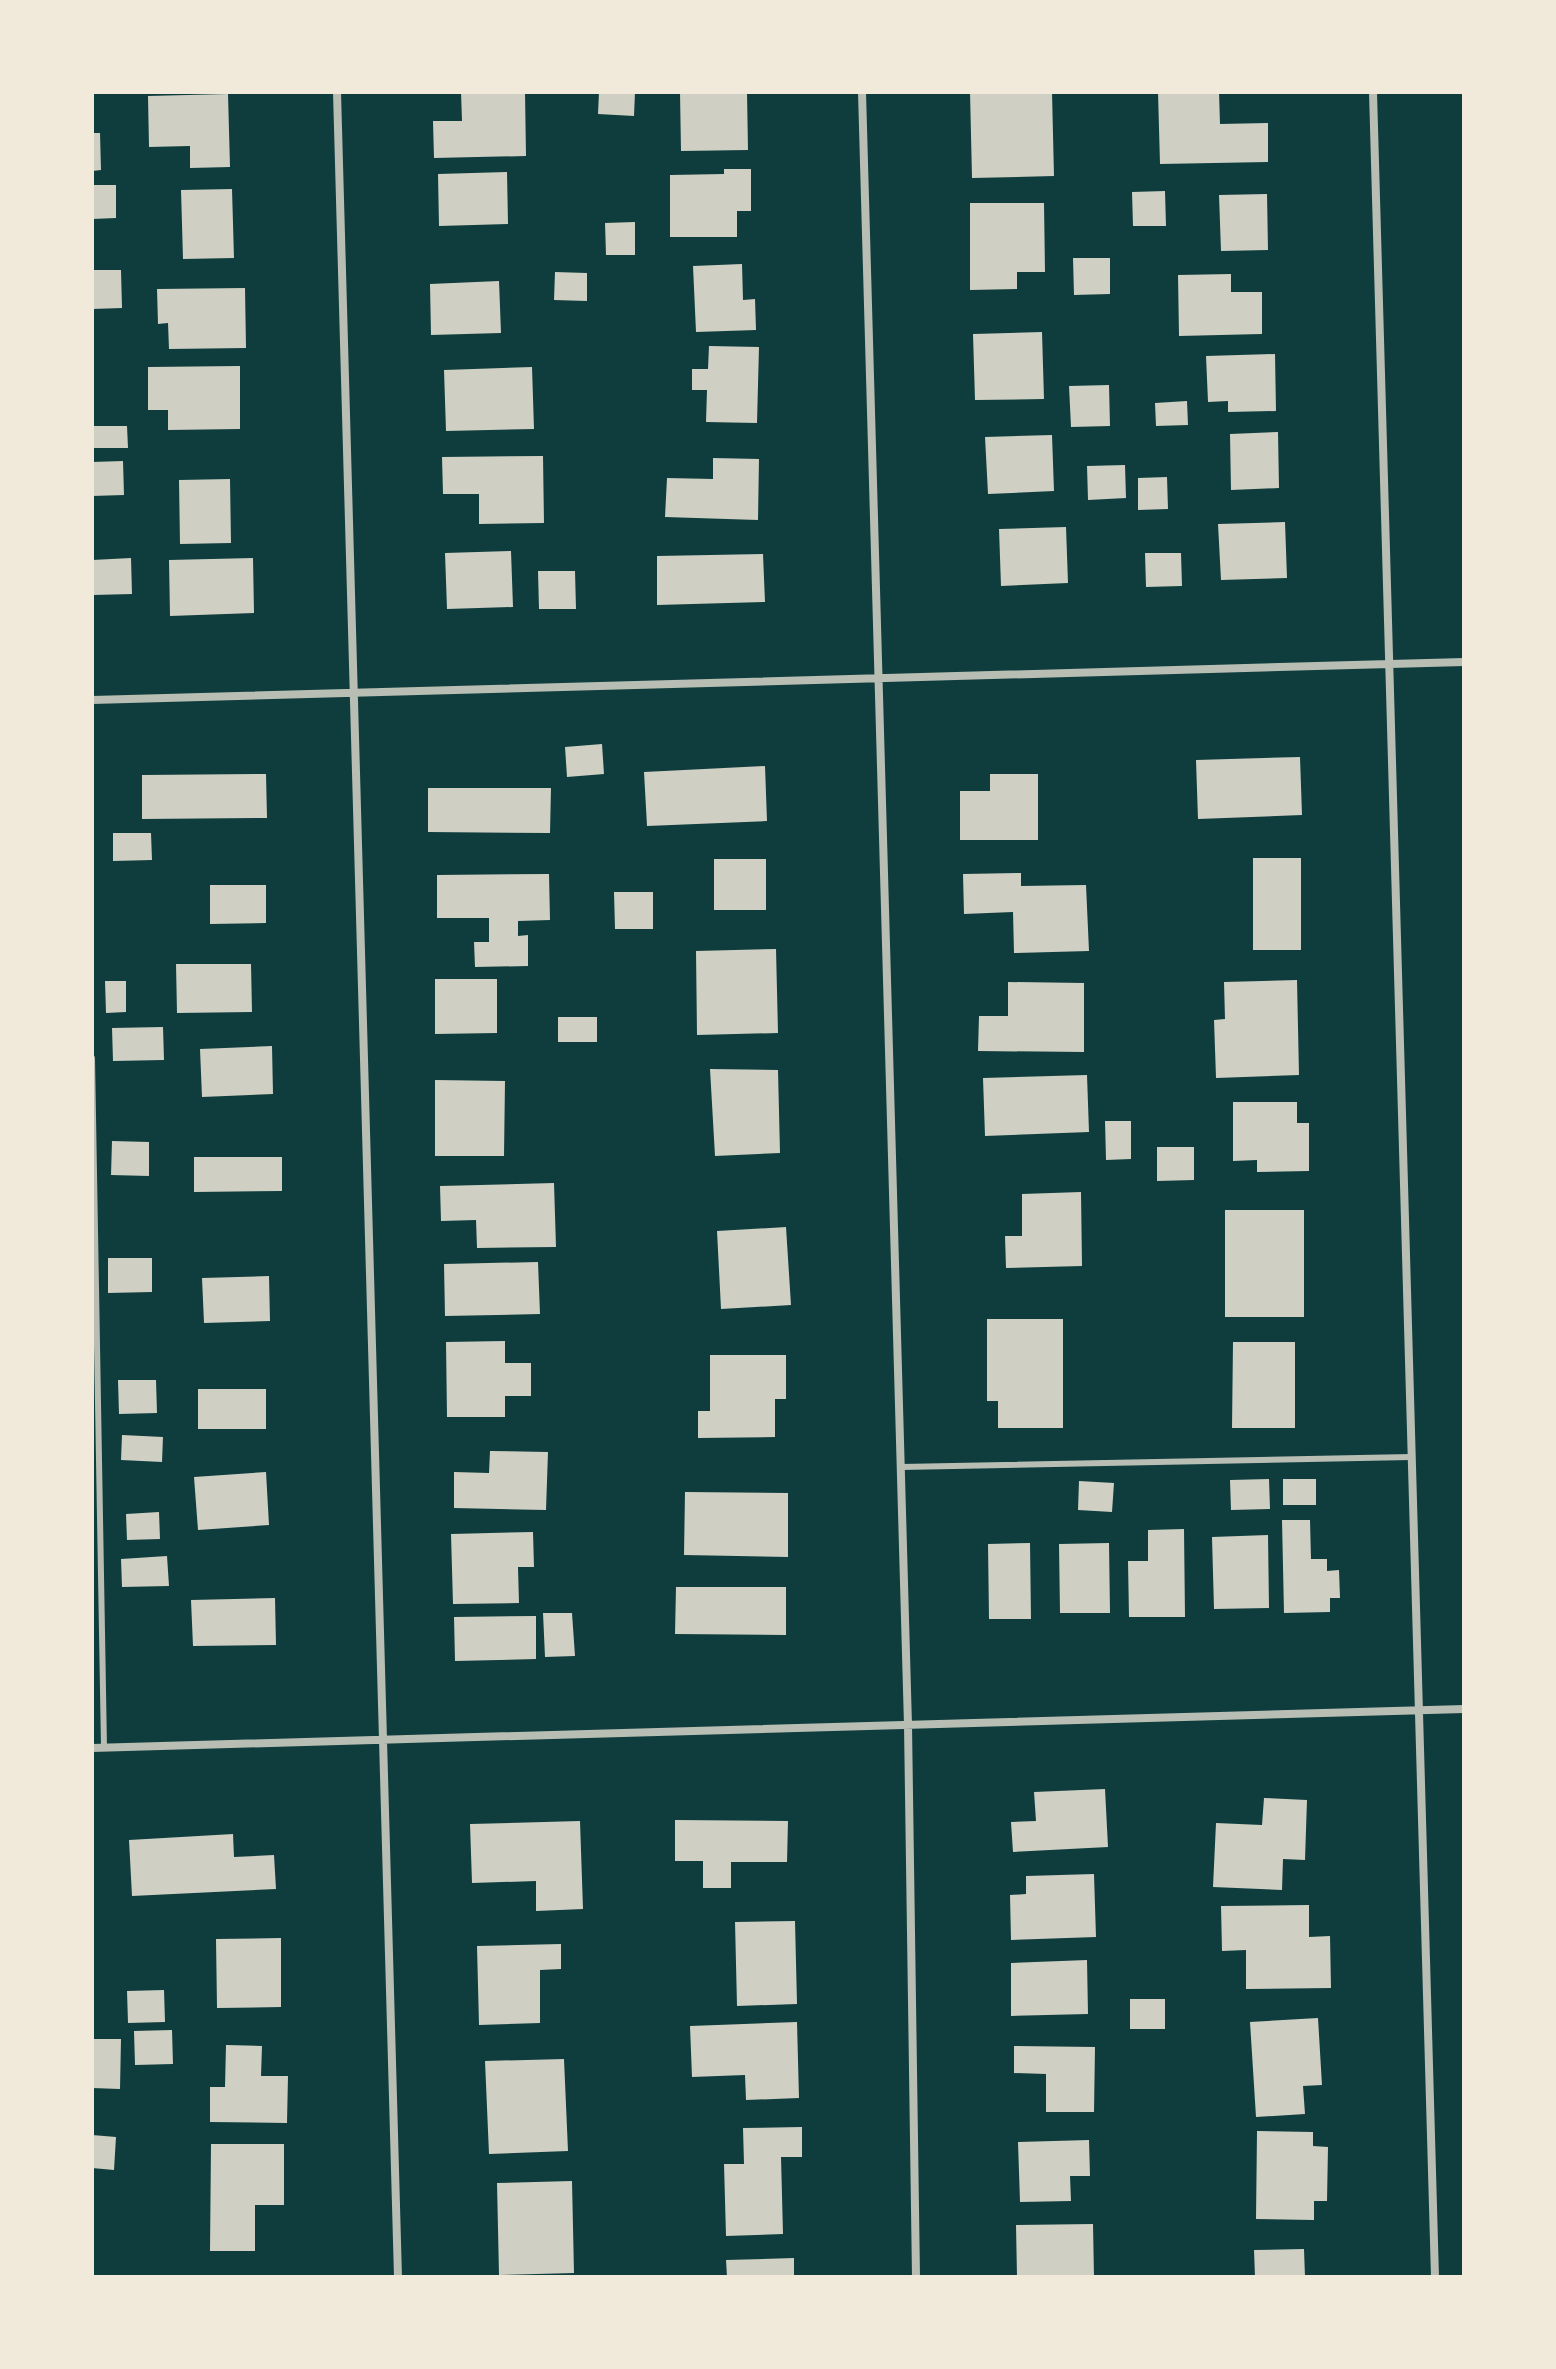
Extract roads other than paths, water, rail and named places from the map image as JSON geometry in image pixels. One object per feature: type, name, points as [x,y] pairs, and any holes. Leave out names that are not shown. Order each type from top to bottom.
[{"type":"street","points":[[337,92],[398,2277]]},
{"type":"street","points":[[862,92],[908,1725],[916,2277]]},
{"type":"street","points":[[1373,92],[1435,2277]]},
{"type":"street","points":[[92,700],[1464,662]]},
{"type":"street","points":[[92,1748],[1464,1709]]},
{"type":"lane","points":[[92,1058],[104,1747]]},
{"type":"lane","points":[[901,1467],[1411,1457]]}]
